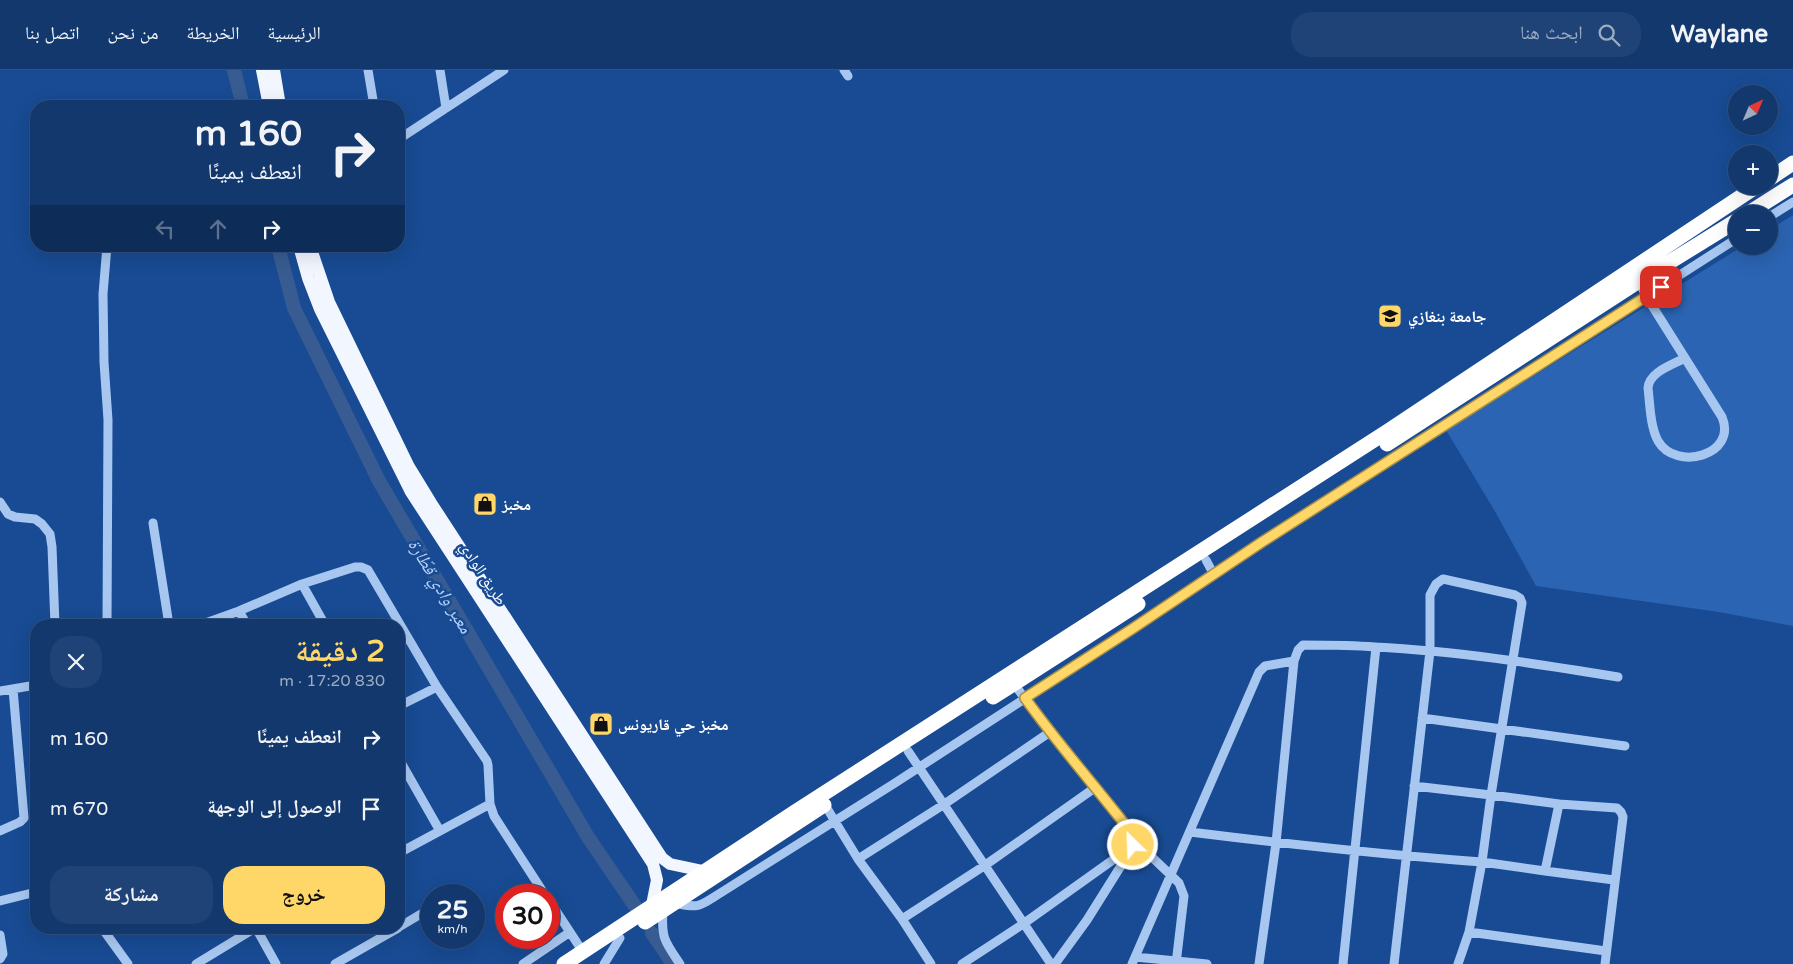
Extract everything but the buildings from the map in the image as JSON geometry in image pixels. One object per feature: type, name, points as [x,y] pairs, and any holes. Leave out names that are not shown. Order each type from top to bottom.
[{"type":"highway","points":[[1778,173],[1793,163]]},
{"type":"highway","points":[[1761,205],[1793,185]]},
{"type":"highway","points":[[582,958],[1388,431],[1743,195]]},
{"type":"highway","points":[[564,964],[582,958],[620,938],[708,875],[825,805],[1728,225]]},
{"type":"main road","points":[[262,70],[268,100]]},
{"type":"main road","points":[[274,70],[279,100]]},
{"type":"main road","name":"طريق الوادي","points":[[301,252],[320,309],[401,473],[426,506],[658,861],[657,880],[663,906]]},
{"type":"main road","name":"طريق الوادي","points":[[312,252],[328,302],[409,467],[426,506]]},
{"type":"main road","points":[[658,861],[708,875]]},
{"type":"street","points":[[368,70],[373,100]]},
{"type":"street","points":[[440,70],[446,108]]},
{"type":"street","points":[[405,135],[504,70]]},
{"type":"street","points":[[1778,211],[1793,202]]},
{"type":"street","points":[[680,964],[663,937],[663,906],[694,907],[702,905],[835,822],[1728,244]]},
{"type":"street","points":[[106,252],[103,294],[104,362],[108,420],[107,619]]},
{"type":"street","points":[[1639,281],[1646,296],[1685,358],[1722,417],[1725,427],[1724,436],[1716,448],[1700,456],[1688,458],[1671,454],[1659,442],[1655,431],[1648,388],[1649,381],[1654,376],[1685,358]]},
{"type":"street","points":[[0,502],[11,516],[35,519],[50,534],[55,619]]},
{"type":"street","points":[[153,523],[167,619]]},
{"type":"street","points":[[1206,560],[1214,575]]},
{"type":"street","points":[[217,619],[302,584],[355,567],[361,567],[368,570],[397,619]]},
{"type":"street","points":[[1394,964],[1430,651],[1430,595],[1436,584],[1443,580],[1514,596],[1520,598],[1522,603],[1482,862],[1469,932],[1458,964]]},
{"type":"street","points":[[302,584],[321,619]]},
{"type":"street","points":[[239,611],[243,619]]},
{"type":"street","points":[[405,633],[437,687],[487,761],[490,804],[494,816],[538,884]]},
{"type":"street","points":[[1259,964],[1276,842],[1294,661],[1302,645],[1376,646],[1430,651],[1512,660],[1618,677]]},
{"type":"street","points":[[1343,964],[1376,646]]},
{"type":"street","points":[[1207,964],[1134,961],[1259,672],[1265,666],[1294,661]]},
{"type":"street","points":[[1014,684],[1050,732],[1131,832],[1133,842],[1179,884],[1184,896],[1176,962]]},
{"type":"street","points":[[0,691],[30,686]]},
{"type":"street","points":[[405,703],[437,687]]},
{"type":"street","points":[[0,831],[20,822],[24,818],[13,689]]},
{"type":"street","points":[[1422,718],[1625,746]]},
{"type":"street","points":[[858,859],[1050,732]]},
{"type":"street","points":[[908,751],[1050,964]]},
{"type":"street","points":[[405,778],[440,831]]},
{"type":"street","points":[[1414,786],[1559,804],[1617,808],[1622,812],[1623,817],[1605,964]]},
{"type":"street","points":[[902,919],[984,866],[1096,787]]},
{"type":"street","points":[[405,850],[490,804]]},
{"type":"street","points":[[1545,871],[1559,804]]},
{"type":"street","points":[[825,805],[858,859],[902,919],[931,964]]},
{"type":"street","points":[[1190,832],[1355,851],[1482,862],[1614,880]]},
{"type":"street","points":[[962,964],[1023,924],[1133,842]]},
{"type":"street","points":[[1055,964],[1087,920],[1133,842]]},
{"type":"street","points":[[708,875],[722,892]]},
{"type":"street","points":[[0,901],[30,894]]},
{"type":"street","points":[[405,923],[420,914]]},
{"type":"street","points":[[560,917],[570,932],[582,958]]},
{"type":"street","points":[[523,964],[570,932]]},
{"type":"street","points":[[1469,932],[1606,951]]},
{"type":"street","points":[[106,934],[128,964]]},
{"type":"street","points":[[196,964],[246,934]]},
{"type":"street","points":[[259,934],[276,964]]},
{"type":"street","points":[[335,964],[386,934]]},
{"type":"street","points":[[0,935],[3,954],[0,959]]},
{"type":"street","points":[[604,964],[620,938]]},
{"type":"shaded area","points":[[1793,215],[1793,626],[1719,612],[1536,586],[1493,508],[1446,430],[1728,255],[1778,255],[1778,224]]},
{"type":"waterway","name":"معبر وادي قطّارة","points":[[234,70],[242,100]]},
{"type":"waterway","name":"معبر وادي قطّارة","points":[[280,252],[294,308],[379,481],[588,837],[637,909]]},
{"type":"waterway","name":"معبر وادي قطّارة","points":[[652,933],[673,964]]},
{"type":"place","name":"جامعة بنغازي","points":[[1390,316]]},
{"type":"place","name":"مخبز","points":[[485,504]]},
{"type":"place","name":"مخبز حي قاريونس","points":[[601,724]]},
{"type":"route","points":[[1133,845],[1131,832],[1025,698],[1262,542],[1661,287]]}]
